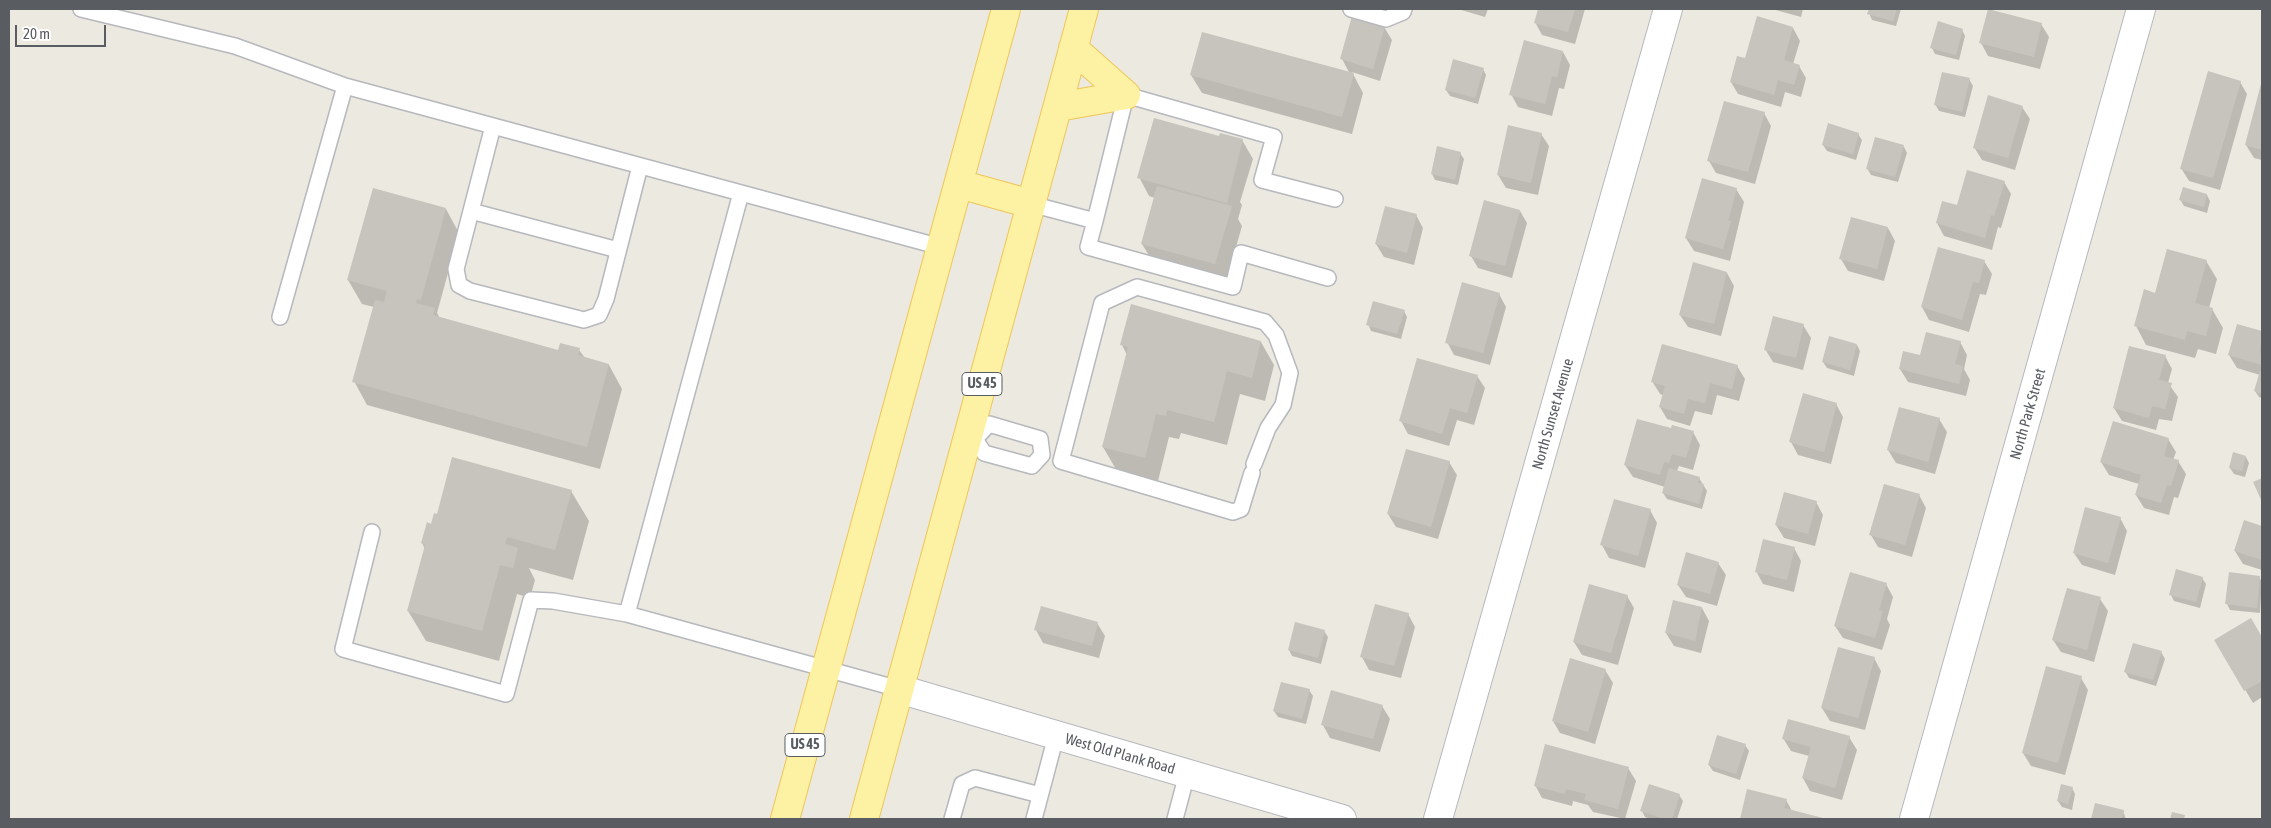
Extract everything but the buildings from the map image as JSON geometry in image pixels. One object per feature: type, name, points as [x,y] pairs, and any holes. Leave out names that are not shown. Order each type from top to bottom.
[{"type":"main road","name":"US 45","points":[[784,819],[1006,9]]},
{"type":"main road","name":"US 45","points":[[864,819],[971,438],[1031,204],[1084,9]]},
{"type":"main road","points":[[1073,48],[1126,95]]},
{"type":"main road","points":[[1058,107],[1126,95]]},
{"type":"main road","points":[[959,184],[1031,204]]},
{"type":"street","name":"North Sunset Avenue","points":[[1438,819],[1668,9]]},
{"type":"street","name":"North Park Street","points":[[1914,819],[2141,9]]},
{"type":"street","name":"West Old Plank Road","points":[[899,689],[1342,819]]},
{"type":"lane","points":[[81,9],[235,46],[345,86],[941,247]]},
{"type":"lane","points":[[1351,9],[1386,19],[1403,12],[1404,9]]},
{"type":"lane","points":[[280,317],[345,86]]},
{"type":"lane","points":[[1328,278],[1241,253],[1233,287],[1088,247],[1126,95],[1274,137],[1262,180],[1335,199]]},
{"type":"lane","points":[[492,126],[456,269],[459,285],[470,291],[584,320],[598,315],[606,299],[640,166]]},
{"type":"lane","points":[[627,614],[741,193]]},
{"type":"lane","points":[[1031,204],[1095,221]]},
{"type":"lane","points":[[471,211],[618,250]]},
{"type":"lane","points":[[1042,455],[1061,461],[1233,512],[1241,509],[1268,428],[1283,405],[1290,373],[1276,335],[1265,322],[1137,287],[1102,303],[1061,461]]},
{"type":"lane","points":[[989,424],[1040,439],[1042,455],[1032,466],[984,453],[971,438],[989,424]]},
{"type":"lane","points":[[372,532],[343,648],[506,694],[531,600],[553,601],[627,614],[899,689]]},
{"type":"lane","points":[[1034,819],[1056,736]]},
{"type":"lane","points":[[1175,819],[1187,774]]},
{"type":"lane","points":[[952,819],[962,784],[975,778],[1040,795]]}]
